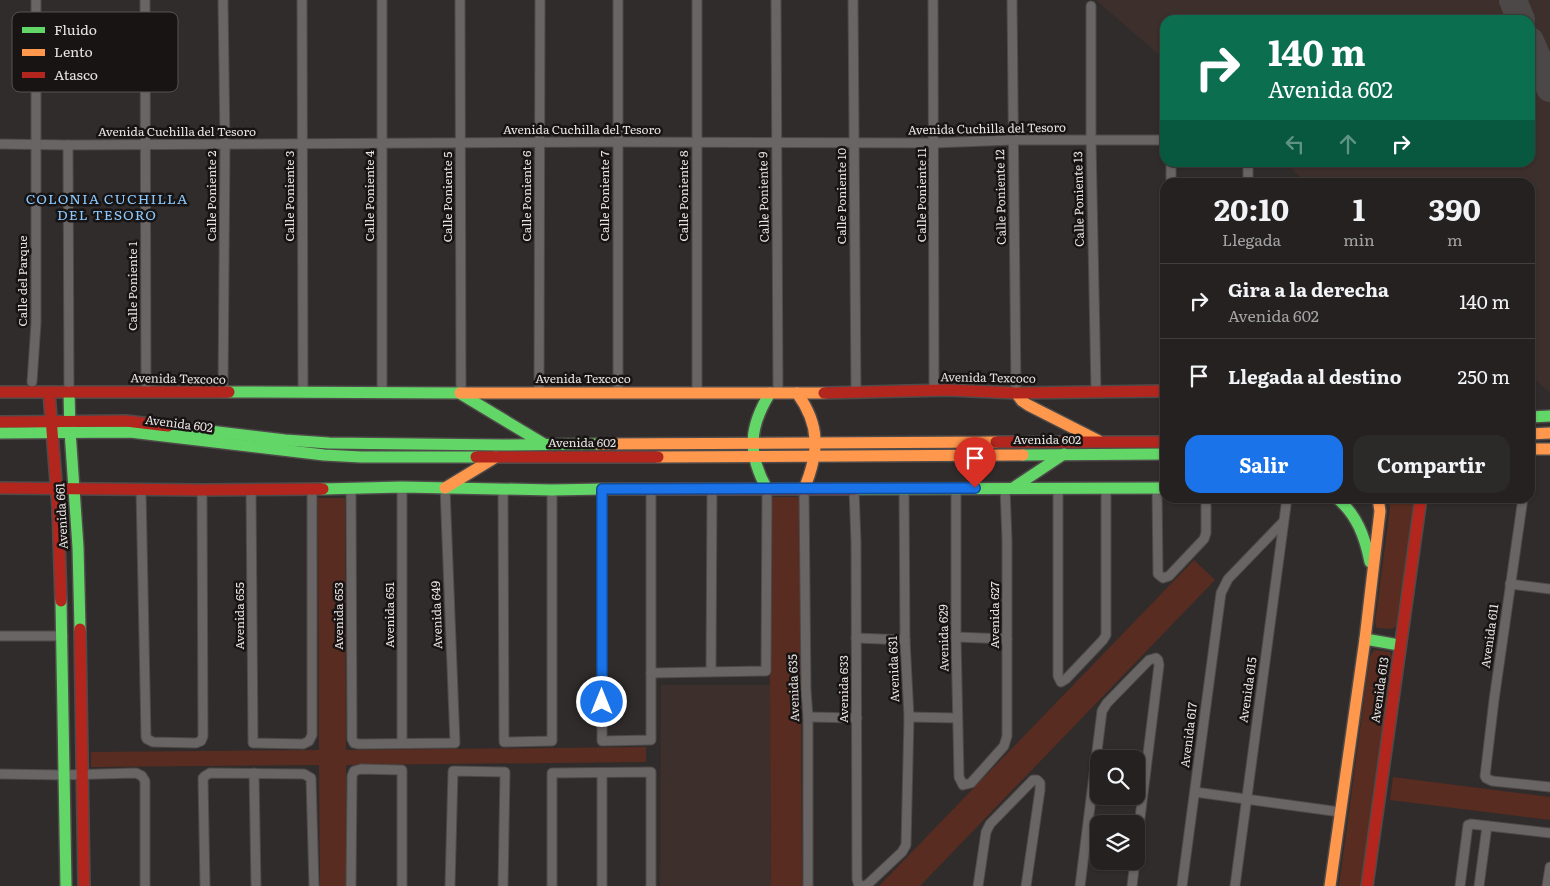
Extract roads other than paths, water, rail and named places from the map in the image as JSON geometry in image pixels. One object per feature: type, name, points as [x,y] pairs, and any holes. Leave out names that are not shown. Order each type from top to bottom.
[{"type":"main road","name":"Avenida Texcoco","points":[[0,392],[382,392],[461,394],[934,391],[1016,393],[1160,390]]},
{"type":"main road","name":"Avenida 661","points":[[49,392],[57,489],[63,636],[66,886]]},
{"type":"main road","name":"Avenida 661","points":[[68,392],[75,490],[79,590],[84,886]]},
{"type":"main road","points":[[766,489],[757,471],[752,443],[757,417],[774,393]]},
{"type":"main road","points":[[797,393],[810,413],[815,431],[812,470],[804,489]]},
{"type":"main road","points":[[1016,393],[1028,405],[1102,442]]},
{"type":"main road","points":[[461,394],[545,444]]},
{"type":"main road","points":[[1535,416],[1550,416]]},
{"type":"main road","name":"Avenida 602","points":[[69,427],[126,421],[285,440],[329,443],[1160,442]]},
{"type":"main road","name":"Avenida 602","points":[[0,422],[130,432],[324,455],[361,457],[1160,454]]},
{"type":"main road","name":"Avenida 602","points":[[0,433],[51,427]]},
{"type":"main road","points":[[1535,434],[1550,433]]},
{"type":"main road","points":[[1009,488],[1064,454]]},
{"type":"main road","points":[[445,488],[496,457]]},
{"type":"main road","points":[[0,488],[75,490],[251,490],[402,487],[552,490],[651,488],[854,490],[1160,488]]},
{"type":"main road","points":[[1342,503],[1359,523],[1367,548],[1372,574]]},
{"type":"main road","name":"Avenida 613","points":[[1330,886],[1365,639],[1380,511],[1379,503]]},
{"type":"main road","name":"Avenida 613","points":[[1367,886],[1420,503]]},
{"type":"main road","points":[[1365,639],[1400,645]]},
{"type":"street","name":"Calle Poniente 2","points":[[223,0],[225,144],[224,393]]},
{"type":"street","name":"Calle Poniente 3","points":[[302,0],[303,392]]},
{"type":"street","name":"Calle Poniente 4","points":[[382,0],[382,392]]},
{"type":"street","name":"Calle Poniente 5","points":[[460,0],[461,394]]},
{"type":"street","name":"Calle Poniente 6","points":[[539,393],[540,0]]},
{"type":"street","name":"Calle Poniente 7","points":[[618,0],[618,393]]},
{"type":"street","name":"Calle Poniente 8","points":[[697,0],[697,392]]},
{"type":"street","name":"Calle Poniente 9","points":[[774,393],[776,0]]},
{"type":"street","name":"Calle Poniente 10","points":[[854,0],[856,392]]},
{"type":"street","name":"Calle Poniente 11","points":[[933,0],[934,391]]},
{"type":"street","name":"Calle Poniente 12","points":[[1012,0],[1016,393]]},
{"type":"street","name":"Calle Poniente 13","points":[[1091,6],[1091,140],[1096,391]]},
{"type":"street","name":"Calle del Parque","points":[[32,382],[36,323],[36,92]]},
{"type":"street","name":"Calle Poniente 1","points":[[145,92],[146,392]]},
{"type":"street","name":"Avenida Cuchilla del Tesoro","points":[[0,144],[934,143],[1013,140],[1160,140]]},
{"type":"street","name":"Avenida 661","points":[[68,145],[68,392]]},
{"type":"street","name":"Avenida 651","points":[[402,487],[402,743]]},
{"type":"street","name":"Avenida 649","points":[[402,743],[455,742],[445,488]]},
{"type":"street","points":[[602,489],[602,741],[651,740],[651,488]]},
{"type":"street","points":[[711,671],[712,488]]},
{"type":"street","name":"Avenida 627","points":[[963,785],[971,783],[1006,742],[1007,736],[1009,488]]},
{"type":"street","points":[[1058,489],[1058,676],[1061,682],[1066,680],[1106,637],[1106,488]]},
{"type":"street","name":"Avenida 655","points":[[251,490],[253,743],[303,744],[309,741],[312,735],[312,489]]},
{"type":"street","name":"Avenida 653","points":[[351,489],[352,739],[354,743],[359,744],[402,743]]},
{"type":"street","points":[[503,489],[504,742],[552,741],[552,490]]},
{"type":"street","points":[[651,673],[766,670],[766,489]]},
{"type":"street","name":"Avenida 635","points":[[804,489],[806,690],[808,718],[808,886]]},
{"type":"street","name":"Avenida 629","points":[[956,489],[956,637],[959,778],[963,785]]},
{"type":"street","points":[[140,490],[143,551],[145,734],[150,741],[196,743],[201,741],[203,736],[202,490]]},
{"type":"street","name":"Avenida 633","points":[[854,490],[856,542],[857,879],[861,886]]},
{"type":"street","name":"Avenida 631","points":[[861,886],[866,886],[905,848],[909,717],[905,640],[904,490]]},
{"type":"street","points":[[1160,503],[1158,574],[1163,578],[1169,576],[1204,539],[1206,533],[1206,503]]},
{"type":"street","name":"Avenida 615","points":[[1235,886],[1285,503]]},
{"type":"street","name":"Avenida 611","points":[[1522,503],[1485,773],[1486,778],[1492,781],[1550,788]]},
{"type":"street","name":"Avenida 617","points":[[1182,886],[1219,600],[1228,579],[1283,522]]},
{"type":"street","points":[[1510,584],[1550,589]]},
{"type":"street","points":[[0,636],[63,636]]},
{"type":"street","points":[[956,637],[1007,639]]},
{"type":"street","points":[[856,638],[905,640]]},
{"type":"street","points":[[1080,886],[1104,708],[1148,660],[1156,658],[1159,666],[1140,815]]},
{"type":"street","points":[[909,717],[958,718]]},
{"type":"street","points":[[808,718],[857,718]]},
{"type":"street","points":[[352,886],[352,776],[354,771],[361,769],[402,770],[402,886]]},
{"type":"street","points":[[450,886],[453,770],[505,772],[503,886]]},
{"type":"street","points":[[602,772],[602,886]]},
{"type":"street","points":[[552,886],[552,773],[651,772],[652,886]]},
{"type":"street","points":[[254,773],[256,886]]},
{"type":"street","points":[[205,886],[203,781],[205,776],[210,774],[254,773],[304,774],[309,776],[311,780],[314,886]]},
{"type":"street","points":[[0,774],[136,774],[142,776],[144,781],[145,886]]},
{"type":"street","points":[[978,886],[988,828],[1028,784],[1033,780],[1038,780],[1040,790],[1026,886]]},
{"type":"street","points":[[1194,792],[1340,812]]},
{"type":"street","points":[[1460,886],[1468,825],[1550,833]]},
{"type":"street","points":[[1478,886],[1487,826]]},
{"type":"street","points":[[1547,886],[1550,867]]},
{"type":"street","points":[[1132,886],[1134,870]]},
{"type":"district","name":"COLONIA CUCHILLA DEL TESORO","points":[[107,207]]}]
